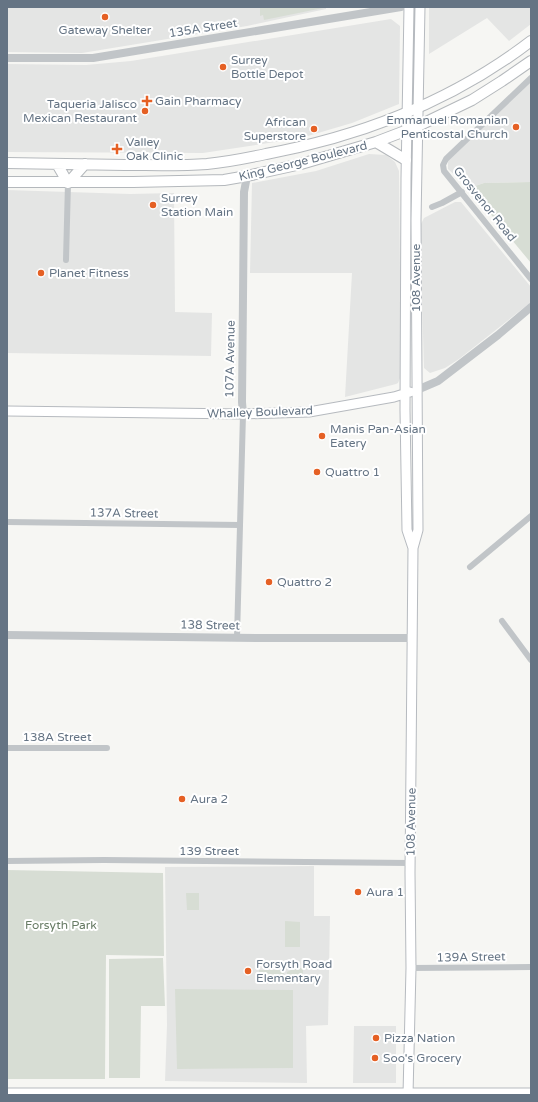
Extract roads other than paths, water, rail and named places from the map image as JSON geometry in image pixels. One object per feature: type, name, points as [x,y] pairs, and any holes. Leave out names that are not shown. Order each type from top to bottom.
[{"type":"main road","name":"108 Avenue","points":[[409,7],[406,160],[405,394],[407,530],[413,548]]},
{"type":"main road","name":"108 Avenue","points":[[408,1094],[411,968],[410,863],[413,548],[418,530],[416,220],[420,7]]},
{"type":"main road","name":"King George Boulevard","points":[[7,163],[206,164],[296,148],[343,136],[419,108],[462,86],[515,53],[531,41]]},
{"type":"main road","name":"King George Boulevard","points":[[7,182],[68,183],[224,180],[301,164],[376,142],[418,126],[472,100],[531,61]]},
{"type":"main road","points":[[376,142],[406,160]]},
{"type":"main road","points":[[57,164],[68,183],[85,164]]},
{"type":"main road","name":"Whalley Boulevard","points":[[7,411],[243,414],[309,412],[405,394],[418,390]]},
{"type":"main road","points":[[7,1092],[193,1094],[531,1093]]},
{"type":"street","name":"135A Street","points":[[7,58],[93,58],[401,7]]},
{"type":"street","name":"Grosvenor Road","points":[[531,78],[446,159],[443,165],[444,171],[531,279]]},
{"type":"street","name":"107A Avenue","points":[[237,637],[243,414],[244,192],[247,176]]},
{"type":"street","points":[[66,260],[68,183]]},
{"type":"street","points":[[432,206],[442,203],[462,192]]},
{"type":"street","name":"Whalley Boulevard","points":[[418,390],[438,381],[498,335],[531,307]]},
{"type":"street","points":[[470,567],[531,516]]},
{"type":"street","name":"137A Street","points":[[7,522],[240,525]]},
{"type":"street","points":[[502,621],[531,660]]},
{"type":"street","name":"138 Street","points":[[7,635],[412,638]]},
{"type":"street","name":"138A Street","points":[[7,748],[107,748]]},
{"type":"street","name":"139 Street","points":[[7,861],[104,860],[410,863]]},
{"type":"street","name":"139A Street","points":[[411,968],[531,967]]},
{"type":"place","name":"Gateway Shelter","points":[[105,17]]},
{"type":"place","name":"Surrey Bottle Depot","points":[[223,67]]},
{"type":"place","name":"Gain Pharmacy","points":[[147,101]]},
{"type":"place","name":"Taqueria Jalisco Mexican Restaurant","points":[[145,111]]},
{"type":"place","name":"Emmanuel Romanian Penticostal Church","points":[[516,127]]},
{"type":"place","name":"African Superstore","points":[[314,129]]},
{"type":"place","name":"Valley Oak Clinic","points":[[117,149]]},
{"type":"place","name":"Surrey Station Main","points":[[153,205]]},
{"type":"place","name":"Planet Fitness","points":[[41,273]]},
{"type":"place","name":"Manis Pan-Asian Eatery","points":[[322,436]]},
{"type":"place","name":"Quattro 1","points":[[317,472]]},
{"type":"place","name":"Quattro 2","points":[[269,582]]},
{"type":"place","name":"Aura 2","points":[[182,799]]},
{"type":"place","name":"Aura 1","points":[[358,892]]},
{"type":"place","name":"Forsyth Road Elementary","points":[[248,971]]},
{"type":"place","name":"Pizza Nation","points":[[376,1038]]},
{"type":"place","name":"Soo's Grocery","points":[[375,1058]]},
{"type":"park label","name":"Forsyth Park","points":[[61,925]]}]
